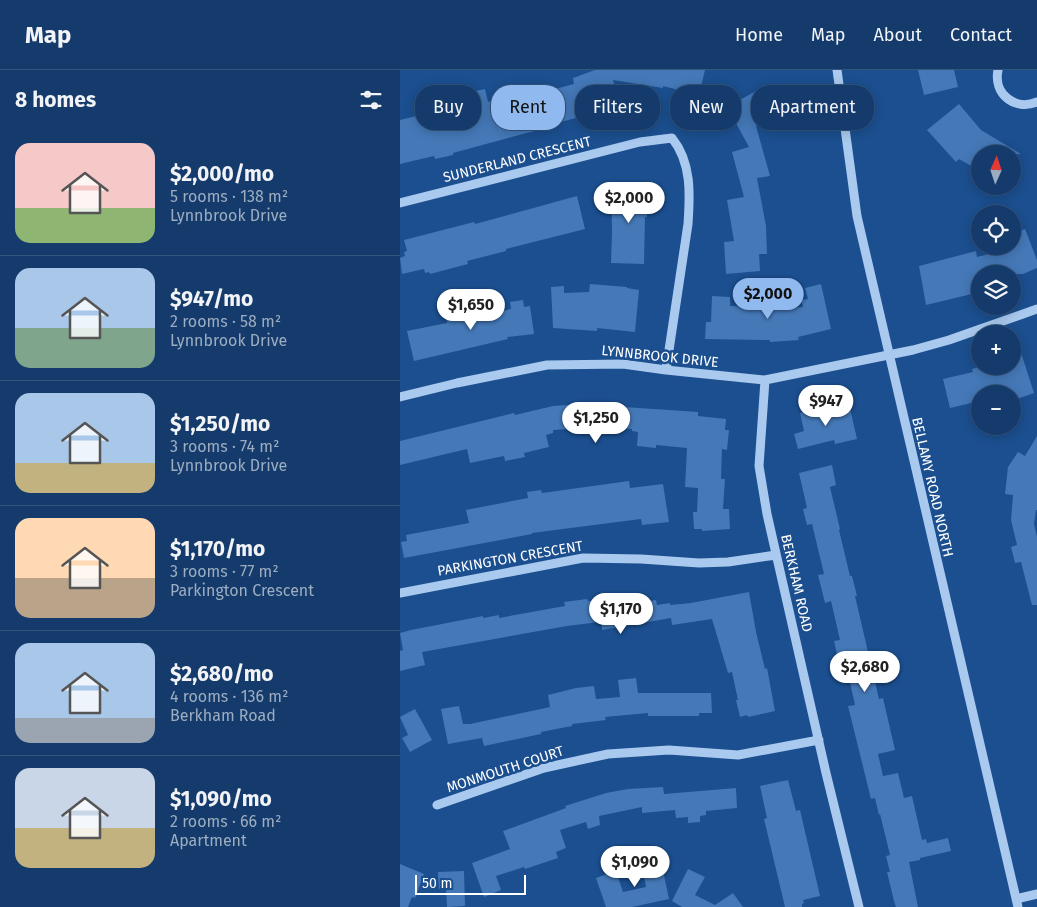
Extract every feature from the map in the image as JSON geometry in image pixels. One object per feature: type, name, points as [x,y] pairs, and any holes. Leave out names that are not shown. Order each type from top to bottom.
[{"type":"street","name":"BELLAMY ROAD NORTH","points":[[836,70],[857,216],[1017,903]]},
{"type":"street","points":[[998,70],[998,85],[1008,100],[1026,105],[1037,102]]},
{"type":"street","name":"SUNDERLAND CRESCENT","points":[[400,203],[640,142],[672,138],[678,146],[688,169],[690,200],[666,370]]},
{"type":"street","name":"LYNNBROOK DRIVE","points":[[400,397],[457,383],[547,365],[623,364],[765,380],[889,356],[950,340],[1037,309]]},
{"type":"street","name":"BERKHAM ROAD","points":[[765,380],[759,466],[776,555],[859,907]]},
{"type":"street","name":"PARKINGTON CRESCENT","points":[[400,593],[583,558],[641,558],[728,562],[776,555]]},
{"type":"street","name":"MONMOUTH COURT","points":[[437,805],[544,768],[608,754],[669,750],[738,755],[819,740]]},
{"type":"street","points":[[1017,903],[1037,894]]},
{"type":"building","points":[[595,70],[705,70],[701,85],[670,85],[670,88],[663,86],[663,88],[660,88],[660,85],[644,85],[613,80],[614,85],[575,85],[575,118],[565,121],[565,86],[574,84],[573,78]]},
{"type":"building","points":[[918,70],[954,70],[958,87],[924,95]]},
{"type":"building","points":[[485,89],[488,102],[491,101],[491,130],[538,130],[453,153],[453,155],[435,159],[434,156],[400,164],[400,120],[415,116],[415,130],[481,130],[481,90]]},
{"type":"building","points":[[751,94],[751,130],[757,130],[770,176],[757,178],[766,226],[767,254],[759,254],[760,271],[726,274],[724,242],[734,241],[727,200],[744,197],[732,152],[749,147],[740,130],[741,99]]},
{"type":"building","points":[[959,104],[981,130],[1006,145],[971,145],[971,166],[959,159],[956,162],[927,130]]},
{"type":"building","points":[[646,185],[647,217],[645,217],[644,264],[611,263],[611,187]]},
{"type":"building","points":[[577,196],[585,229],[506,249],[506,251],[467,261],[468,264],[430,274],[429,272],[425,273],[424,269],[402,274],[400,258],[405,256],[404,252],[407,251],[404,240],[474,222],[475,224]]},
{"type":"building","points":[[1025,229],[1037,260],[1037,268],[1021,274],[1021,265],[971,265],[971,294],[926,305],[919,266],[971,252],[971,255],[977,255],[977,257],[985,255],[1021,255],[1021,231]]},
{"type":"building","points":[[590,284],[627,287],[639,290],[635,332],[597,328],[597,331],[553,328],[551,287],[564,286],[564,293],[589,292]]},
{"type":"building","points":[[821,284],[831,329],[798,337],[799,340],[770,342],[770,340],[705,339],[706,322],[711,322],[712,296],[730,297],[730,306],[755,307],[755,310],[803,307],[801,300],[808,299],[805,288]]},
{"type":"building","points":[[523,300],[524,307],[530,306],[534,334],[507,337],[508,339],[414,361],[407,331],[447,323],[445,314],[485,307],[486,314],[511,309],[510,302]]},
{"type":"building","points":[[1021,353],[1034,393],[1021,398],[1021,385],[971,385],[971,403],[950,408],[943,379],[971,372],[971,375],[1021,375]]},
{"type":"building","points":[[580,404],[698,412],[698,416],[726,419],[725,430],[729,430],[727,450],[722,449],[721,479],[725,479],[723,509],[729,509],[730,529],[702,531],[702,529],[694,529],[693,512],[697,512],[698,488],[685,487],[687,448],[656,445],[656,448],[637,446],[638,432],[632,431],[632,429],[582,428],[553,430],[553,433],[546,435],[549,447],[524,453],[525,457],[505,461],[504,456],[470,463],[467,449],[400,465],[400,441],[514,413],[515,415],[553,406]]},
{"type":"building","points":[[849,404],[857,439],[835,444],[834,440],[798,449],[794,434],[804,431],[800,413],[818,408],[818,411]]},
{"type":"building","points":[[1037,436],[1037,510],[1034,524],[1037,537],[1037,605],[1032,605],[1021,562],[1015,563],[1011,547],[1017,545],[1011,520],[1013,495],[1005,494],[1008,467],[1018,452],[1025,456]]},
{"type":"building","points":[[832,465],[836,485],[830,487],[839,530],[857,596],[855,596],[879,699],[883,698],[895,750],[878,754],[883,776],[898,773],[904,798],[912,796],[922,840],[926,839],[927,843],[948,838],[951,851],[909,862],[918,907],[896,907],[894,901],[887,872],[890,872],[886,856],[890,855],[875,798],[871,799],[848,706],[855,705],[847,669],[841,671],[834,641],[840,640],[831,601],[825,603],[818,575],[824,574],[812,524],[807,525],[803,509],[807,508],[799,473]]},
{"type":"building","points":[[629,481],[630,488],[663,484],[669,522],[642,525],[641,519],[532,533],[404,558],[401,542],[407,541],[406,535],[469,523],[466,510],[528,498],[527,492],[541,490],[542,493]]},
{"type":"building","points":[[749,592],[756,632],[765,669],[767,668],[775,711],[740,717],[732,672],[728,673],[712,619],[672,625],[671,618],[602,630],[602,624],[599,624],[599,622],[567,626],[422,652],[425,665],[400,671],[400,651],[403,650],[400,633],[411,630],[483,616],[483,618],[499,615],[499,618],[565,606],[564,602],[587,599],[588,601],[620,597],[620,603],[634,600],[635,603],[656,600],[657,605],[670,603],[670,605]]},
{"type":"building","points":[[636,678],[638,693],[711,693],[712,713],[699,713],[699,716],[648,716],[648,713],[605,717],[606,720],[572,724],[572,726],[541,732],[541,734],[484,746],[482,738],[448,744],[441,709],[459,706],[463,724],[470,724],[550,707],[548,695],[576,688],[594,686],[596,699],[620,697],[618,680]]},
{"type":"building","points":[[415,709],[432,740],[410,752],[402,738],[408,735],[400,717]]},
{"type":"building","points":[[788,780],[796,811],[800,810],[820,896],[803,900],[802,907],[785,907],[764,819],[767,818],[760,786]]},
{"type":"building","points":[[663,787],[664,794],[736,788],[737,808],[706,811],[706,815],[700,816],[700,822],[688,823],[688,817],[676,818],[675,810],[642,813],[642,807],[599,816],[600,825],[588,829],[586,822],[560,830],[566,848],[556,852],[558,858],[496,876],[501,890],[484,897],[472,863],[510,849],[503,831],[566,808],[565,806],[606,793],[628,789]]},
{"type":"building","points":[[661,861],[669,899],[632,907],[606,907],[596,878],[616,871],[623,892],[646,887],[642,864]]},
{"type":"building","points":[[400,864],[424,874],[415,898],[412,897],[408,907],[400,907]]},
{"type":"building","points":[[688,869],[705,877],[695,895],[715,905],[733,893],[743,907],[682,907],[672,901]]},
{"type":"building","points":[[464,871],[465,906],[447,907],[446,888],[439,889],[438,872]]}]
